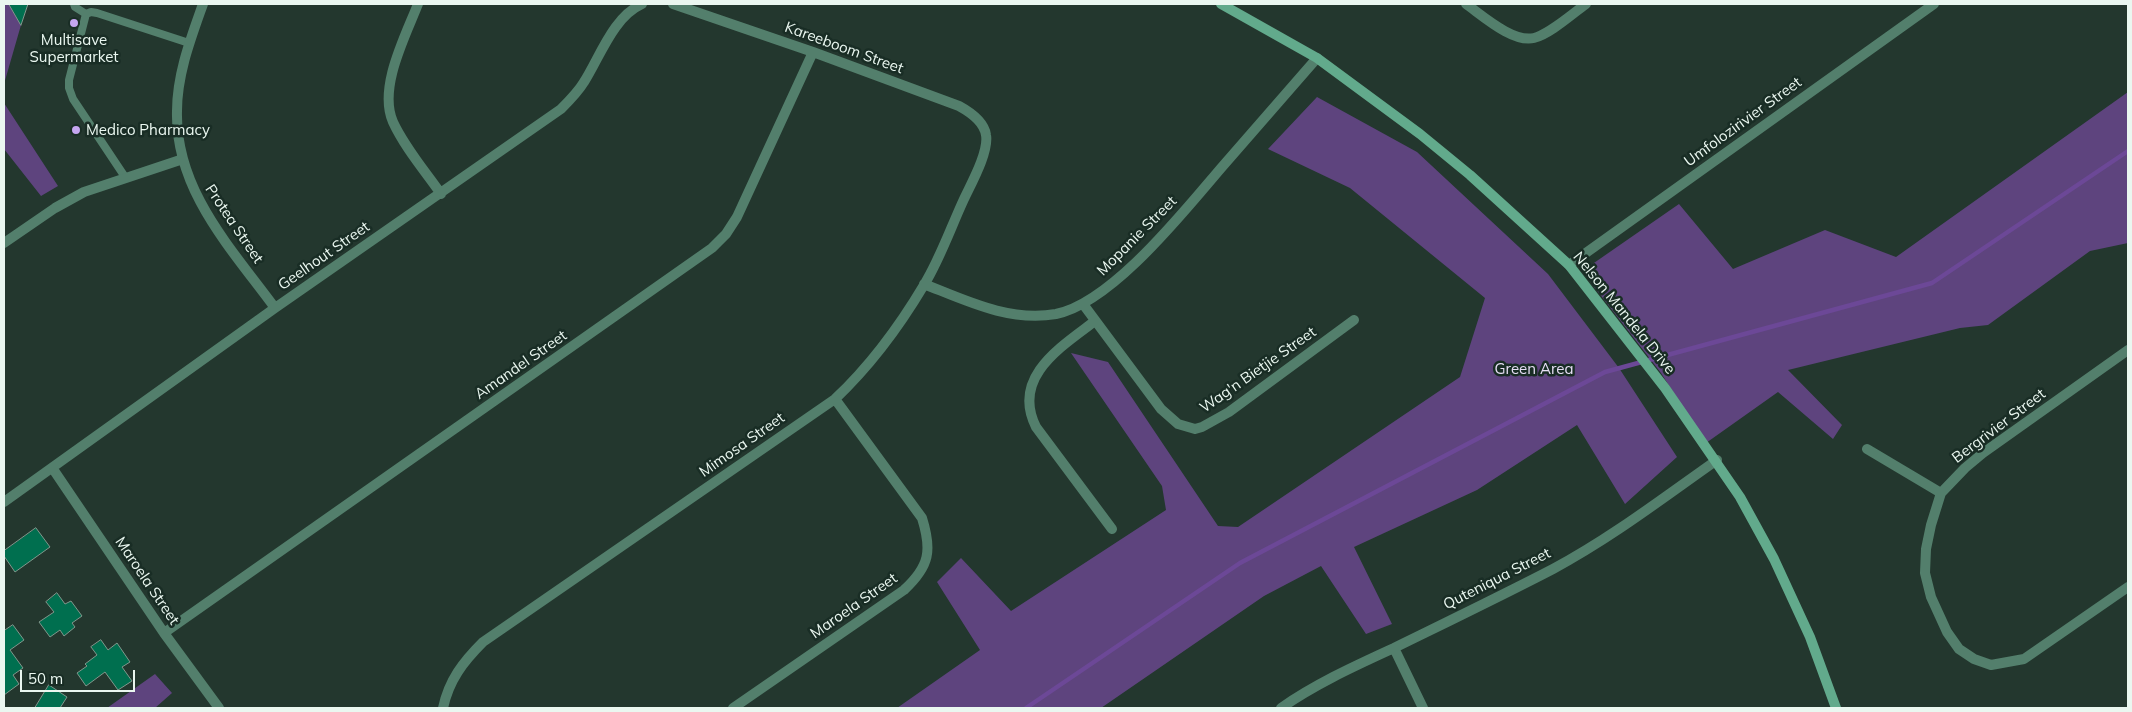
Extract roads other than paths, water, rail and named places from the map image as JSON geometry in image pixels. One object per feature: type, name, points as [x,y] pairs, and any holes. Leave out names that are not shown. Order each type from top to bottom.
[{"type":"street","name":"Protea Street","points":[[203,4],[182,73],[176,110],[178,133],[187,176],[208,218],[275,308]]},
{"type":"street","points":[[418,4],[392,76],[388,98],[393,121],[398,132],[441,194]]},
{"type":"street","name":"Kareeboom Street","points":[[673,4],[813,52],[959,106],[972,113],[981,124],[986,133],[987,142]]},
{"type":"street","name":"Nelson Mandela Drive","points":[[1221,4],[1317,58],[1420,134],[1470,175],[1569,265],[1665,388],[1740,497],[1774,559],[1810,638],[1836,708]]},
{"type":"street","points":[[1466,4],[1510,34],[1522,38],[1534,38],[1586,4]]},
{"type":"street","name":"Umfolozirivier Street","points":[[1569,265],[1934,4]]},
{"type":"street","name":"Geelhout Street","points":[[4,502],[53,469],[275,308],[561,109],[583,84],[616,26],[638,6]]},
{"type":"street","name":"Amandel Street","points":[[164,633],[712,248],[726,234],[736,217],[813,52]]},
{"type":"street","name":"Mopanie Street","points":[[924,284],[1004,314],[1021,316],[1055,314],[1083,304],[1105,290],[1163,235],[1317,58]]},
{"type":"street","name":"Mimosa Street","points":[[444,708],[446,695],[453,678],[466,659],[483,642],[835,399],[866,368],[924,284],[974,176],[987,142]]},
{"type":"street","points":[[4,243],[55,208],[84,192],[183,159]]},
{"type":"street","name":"Wag'n Bietjie Street","points":[[1083,304],[1161,409],[1178,424],[1194,429],[1213,422],[1229,412],[1354,320]]},
{"type":"street","points":[[1095,321],[1054,353],[1045,363],[1035,378],[1029,405],[1030,416],[1036,427],[1112,529]]},
{"type":"street","name":"Bergrivier Street","points":[[2128,350],[1983,453],[1965,468],[1941,493],[1926,549],[1926,573],[1931,598],[1947,632],[1959,648],[1974,659],[1992,665],[2024,659],[2128,586]]},
{"type":"street","name":"Maroela Street","points":[[734,708],[904,590],[916,579],[926,560],[928,549],[927,534],[922,518],[835,399]]},
{"type":"street","points":[[1867,449],[1941,493]]},
{"type":"street","name":"Quteniqua Street","points":[[1281,708],[1324,680],[1394,648],[1554,568],[1632,522],[1716,460]]},
{"type":"street","name":"Maroela Street","points":[[53,469],[164,633],[219,708]]},
{"type":"street","points":[[1394,648],[1423,708]]},
{"type":"lane","points":[[74,4],[75,7],[86,14]]},
{"type":"lane","points":[[86,14],[91,12],[97,13],[190,43]]},
{"type":"lane","points":[[86,14],[69,80],[69,88],[73,100],[125,178]]},
{"type":"waterway","points":[[1026,708],[1240,563],[1605,372],[1932,283],[2128,151]]},
{"type":"place","name":"Multisave Supermarket","points":[[74,23]]},
{"type":"place","name":"Medico Pharmacy","points":[[76,130]]},
{"type":"park label","name":"Green Area","points":[[1534,369]]}]
